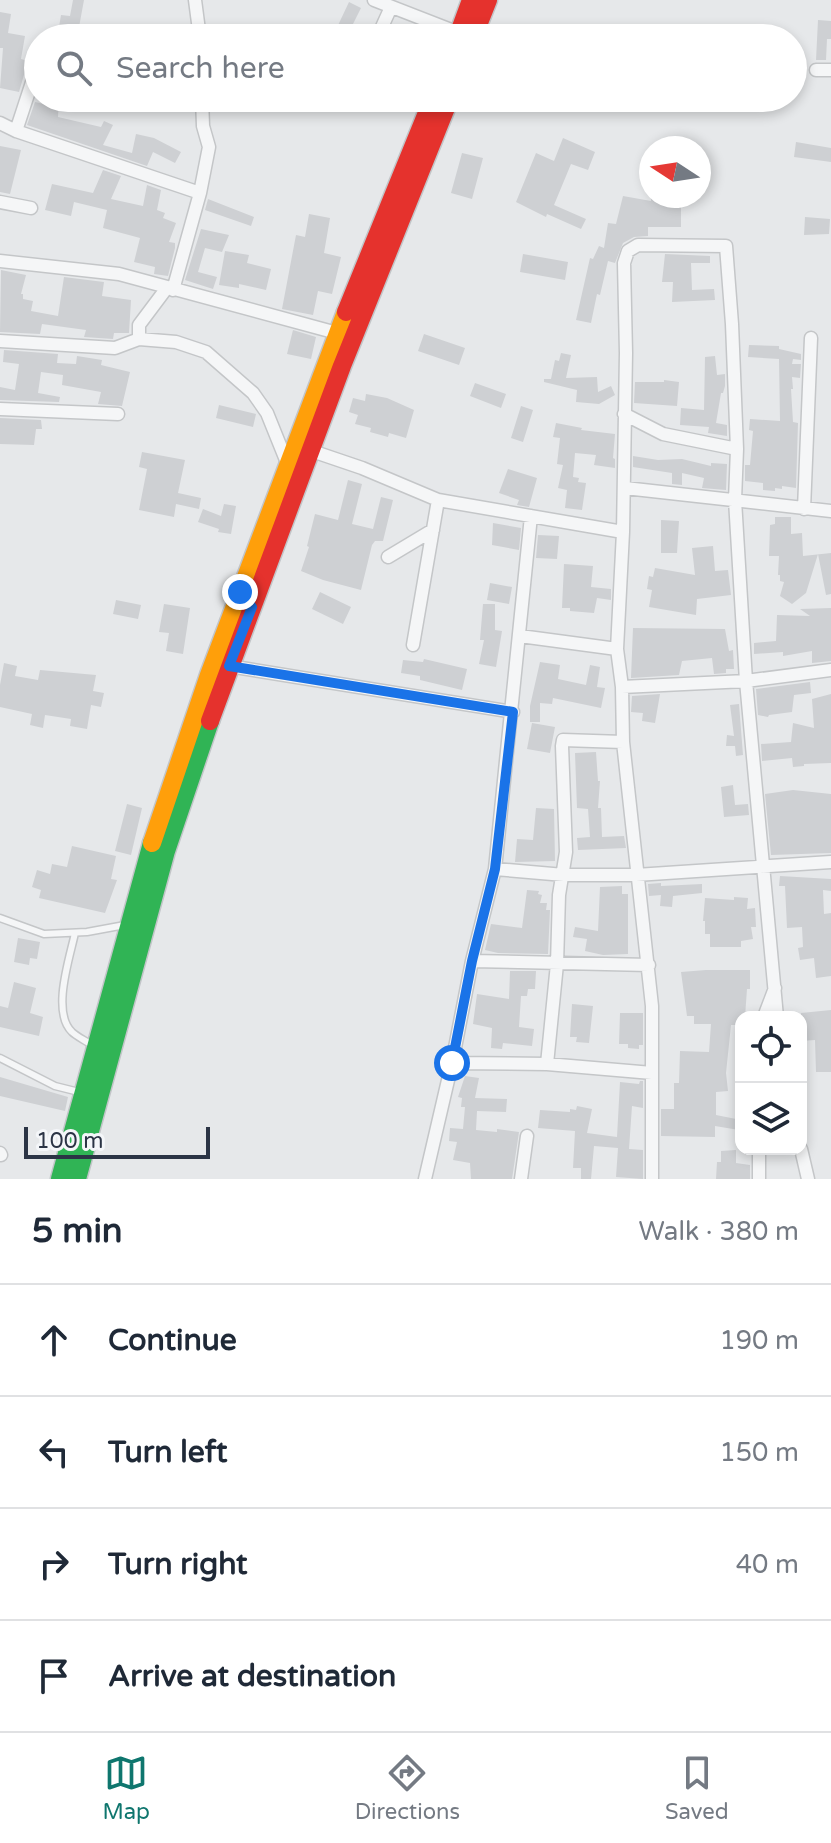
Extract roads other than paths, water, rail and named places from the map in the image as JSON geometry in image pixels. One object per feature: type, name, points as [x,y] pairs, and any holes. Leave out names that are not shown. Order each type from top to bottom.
[{"type":"main road","points":[[466,24],[471,0]]},
{"type":"main road","points":[[471,24],[488,0]]},
{"type":"main road","points":[[77,1179],[166,851],[229,666],[288,465],[337,333],[427,112]]},
{"type":"main road","points":[[60,1179],[156,832],[246,600],[444,112]]},
{"type":"street","points":[[195,0],[198,24]]},
{"type":"street","points":[[374,0],[433,24]]},
{"type":"street","points":[[383,24],[391,7]]},
{"type":"street","points":[[816,70],[831,70]]},
{"type":"street","points":[[16,131],[24,107]]},
{"type":"street","points":[[139,339],[139,325],[170,289],[200,193],[209,147],[202,112]]},
{"type":"street","points":[[0,123],[200,193]]},
{"type":"street","points":[[0,202],[31,208]]},
{"type":"street","points":[[652,1179],[649,965],[636,875],[617,649],[625,488],[624,263],[628,251],[638,245],[726,246],[737,449],[735,500],[746,681],[777,1011]]},
{"type":"street","points":[[0,261],[119,274],[337,333]]},
{"type":"street","points":[[804,509],[811,338]]},
{"type":"street","points":[[0,341],[115,348],[139,339],[176,342],[206,352],[253,393],[267,413],[288,465]]},
{"type":"street","points":[[0,409],[118,414]]},
{"type":"street","points":[[624,414],[663,434],[737,449]]},
{"type":"street","points":[[309,450],[438,500],[623,532]]},
{"type":"street","points":[[625,488],[831,511]]},
{"type":"street","points":[[413,645],[438,500]]},
{"type":"street","points":[[425,1179],[495,869],[531,516]]},
{"type":"street","points":[[388,557],[433,530]]},
{"type":"street","points":[[520,636],[617,649]]},
{"type":"street","points":[[229,666],[513,712]]},
{"type":"street","points":[[622,687],[746,681],[831,670]]},
{"type":"street","points":[[547,1064],[557,964],[559,895],[564,875],[563,740],[623,742]]},
{"type":"street","points":[[495,869],[564,875],[636,875],[831,862]]},
{"type":"street","points":[[472,961],[649,965]]},
{"type":"street","points":[[766,1011],[775,988]]},
{"type":"street","points":[[452,1063],[547,1064],[652,1073]]},
{"type":"street","points":[[521,1179],[527,1136]]},
{"type":"street","points":[[759,1155],[759,1179]]},
{"type":"street","points":[[802,1155],[808,1179]]},
{"type":"lane","points":[[0,918],[44,934],[75,933],[129,924]]},
{"type":"lane","points":[[75,933],[62,993],[64,1015],[70,1031],[95,1047]]},
{"type":"lane","points":[[0,1058],[55,1086],[83,1093]]}]
